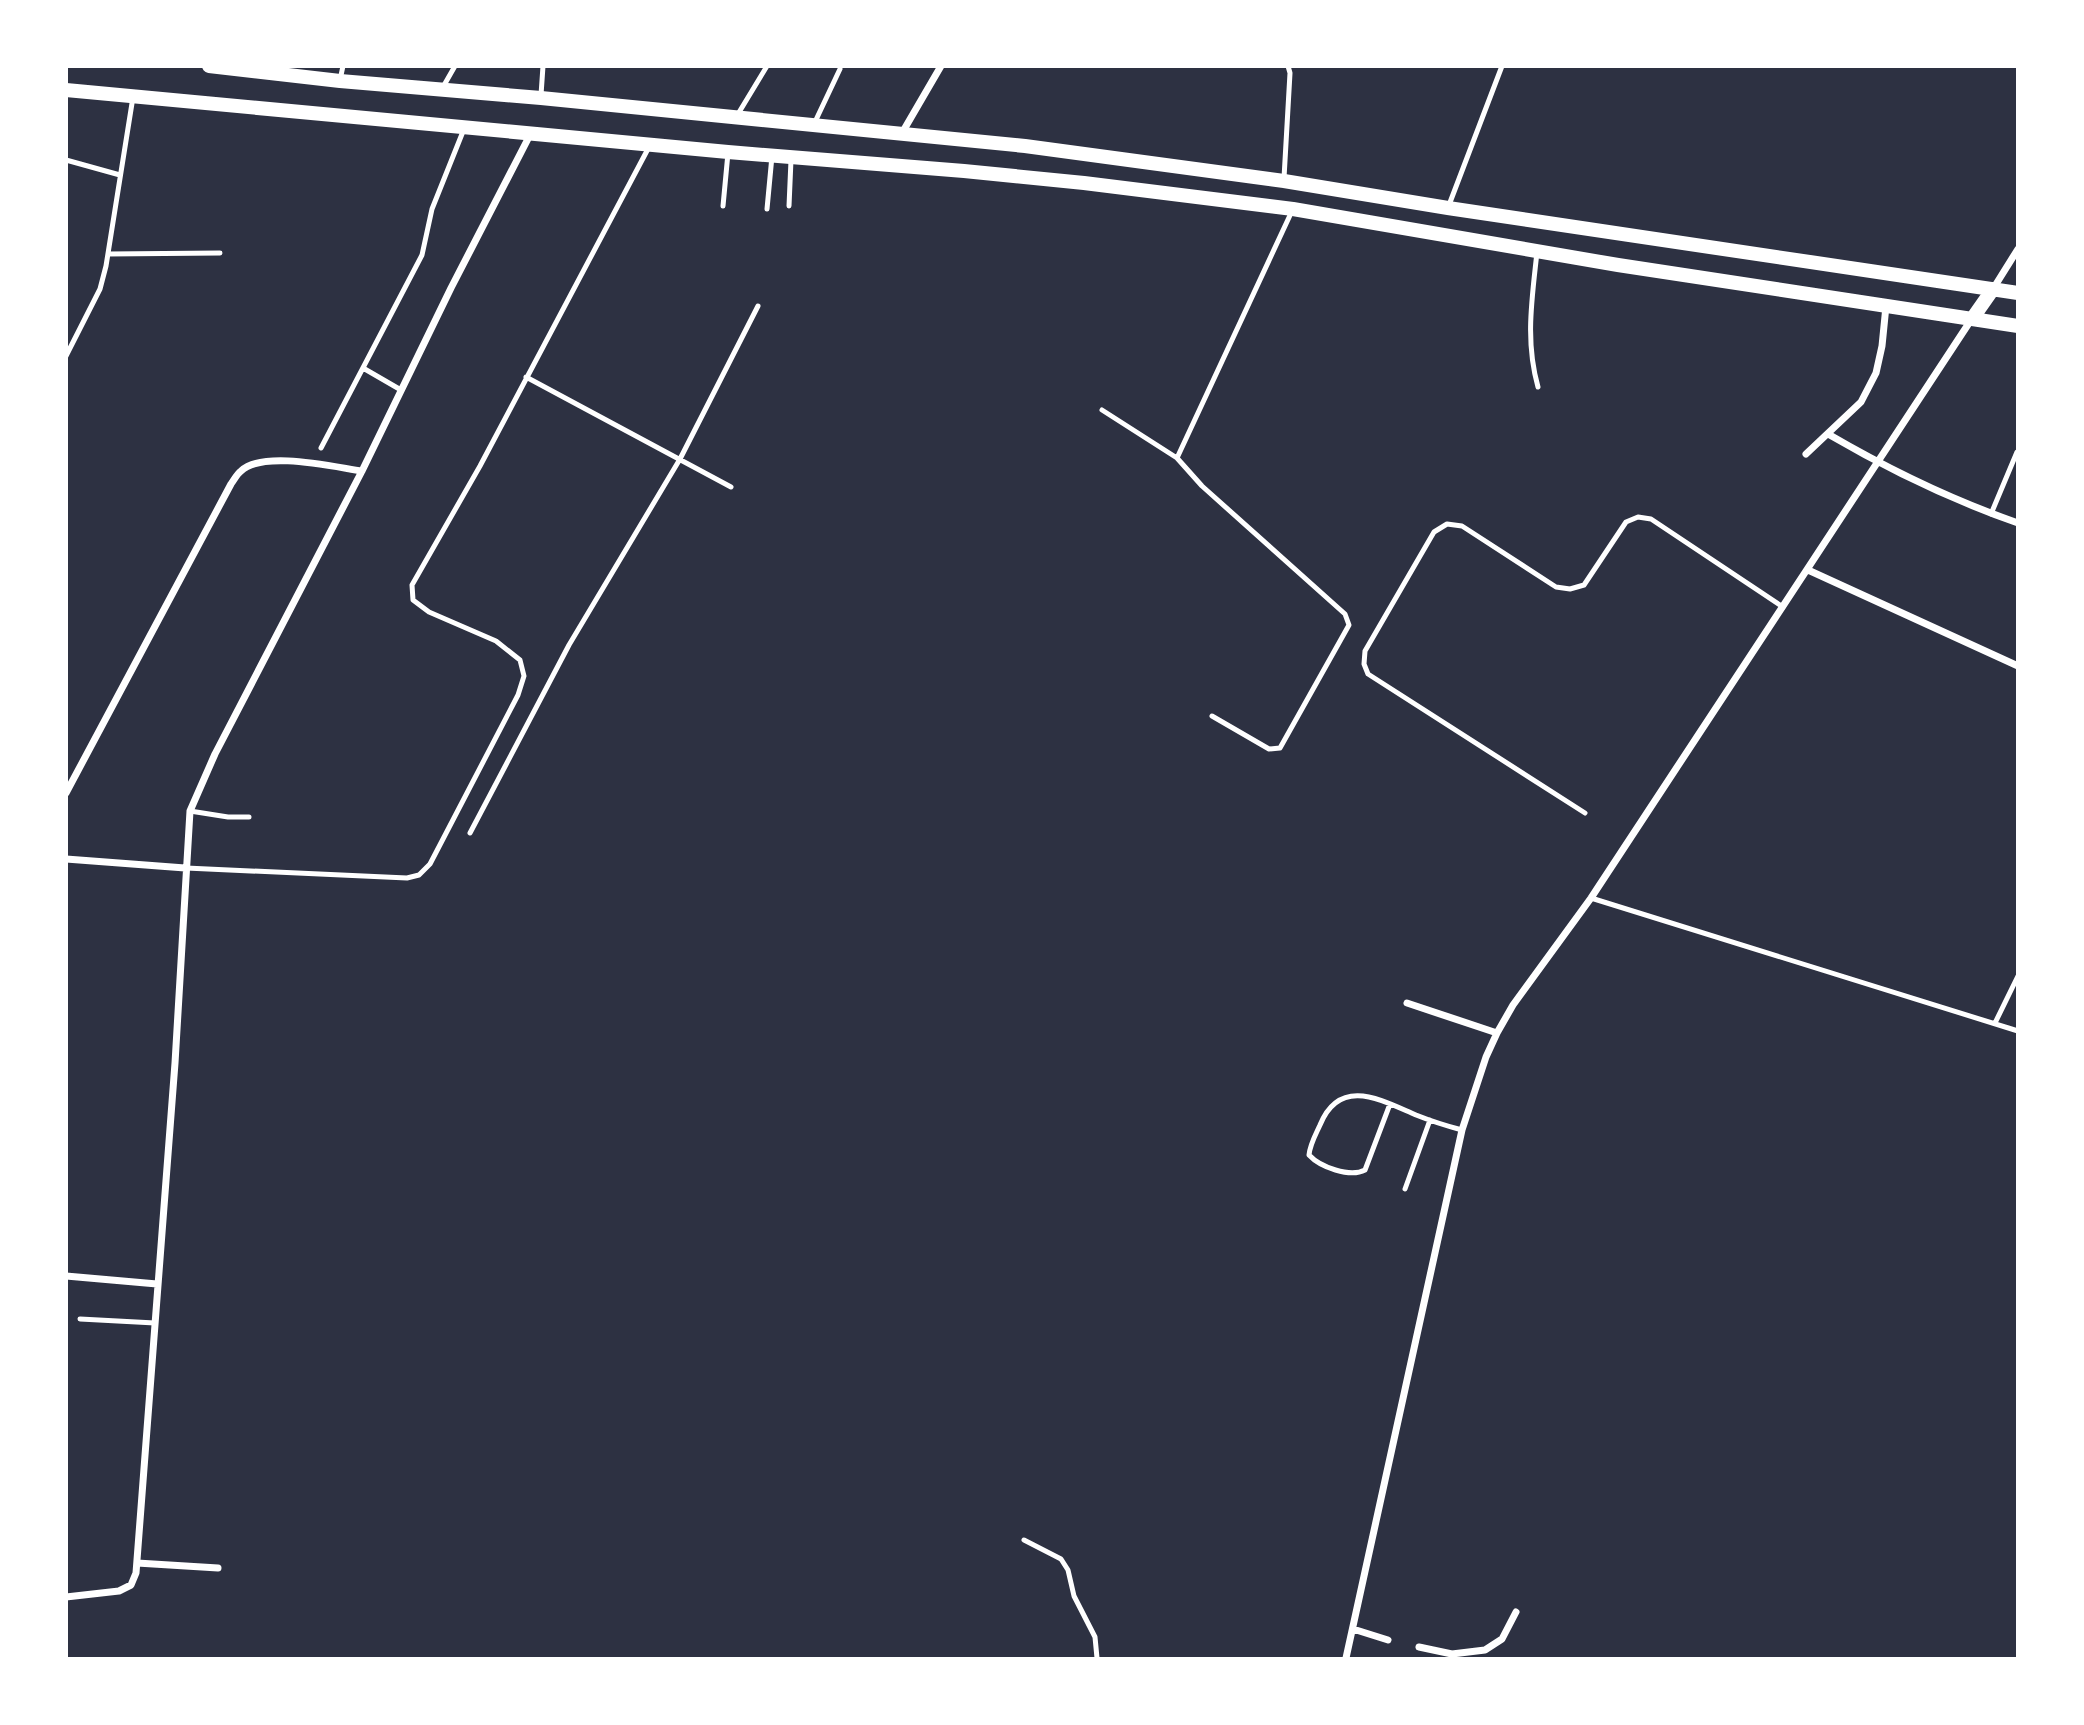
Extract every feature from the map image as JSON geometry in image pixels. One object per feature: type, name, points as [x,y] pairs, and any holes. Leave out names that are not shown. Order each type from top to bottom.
[{"type":"main road","points":[[209,66],[342,74],[442,90],[1025,146],[1284,181],[2018,293]]},
{"type":"main road","points":[[66,90],[1084,183],[1293,209],[1537,251],[2018,326]]},
{"type":"main road","points":[[1972,319],[1993,289]]},
{"type":"street","points":[[902,133],[941,66]]},
{"type":"street","points":[[66,1597],[119,1591],[131,1585],[136,1573],[175,1063],[190,811],[215,754],[362,471],[451,288],[531,133]]},
{"type":"street","points":[[1993,289],[2018,249]]},
{"type":"street","points":[[1806,454],[1861,402],[1876,373],[1886,306]]},
{"type":"street","points":[[1346,1658],[1462,1130],[1474,1090],[1497,1033],[1513,1005],[1591,898],[1972,319]]},
{"type":"street","points":[[1828,434],[1877,462],[1991,514],[2018,523]]},
{"type":"street","points":[[66,793],[231,484],[242,469],[259,463],[284,460],[362,471]]},
{"type":"street","points":[[1808,570],[2018,666]]},
{"type":"street","points":[[66,859],[185,868]]},
{"type":"street","points":[[1407,1003],[1497,1033]]},
{"type":"street","points":[[66,1276],[157,1284]]},
{"type":"street","points":[[137,1563],[218,1568]]},
{"type":"street","points":[[1419,1647],[1452,1654],[1485,1650],[1502,1639],[1516,1612]]},
{"type":"street","points":[[1353,1629],[1388,1640]]},
{"type":"lane","points":[[442,90],[455,66]]},
{"type":"lane","points":[[541,98],[543,66]]},
{"type":"lane","points":[[736,117],[767,66]]},
{"type":"lane","points":[[1284,181],[1290,73],[1288,66]]},
{"type":"lane","points":[[1448,208],[1502,66]]},
{"type":"lane","points":[[814,124],[840,69]]},
{"type":"lane","points":[[66,356],[100,289],[134,96]]},
{"type":"lane","points":[[321,447],[422,255],[432,209],[465,128]]},
{"type":"lane","points":[[185,868],[407,878],[419,875],[430,864],[518,695],[524,676],[520,660],[496,641],[429,612],[413,600],[412,585],[480,466],[650,144]]},
{"type":"lane","points":[[723,206],[728,152]]},
{"type":"lane","points":[[767,209],[772,155]]},
{"type":"lane","points":[[789,206],[792,156]]},
{"type":"lane","points":[[66,160],[120,175]]},
{"type":"lane","points":[[1177,458],[1293,209]]},
{"type":"lane","points":[[1537,251],[1530,323],[1531,363],[1538,387]]},
{"type":"lane","points":[[108,254],[220,253]]},
{"type":"lane","points":[[470,834],[569,645],[680,459],[758,306]]},
{"type":"lane","points":[[363,368],[401,390]]},
{"type":"lane","points":[[526,377],[731,487]]},
{"type":"lane","points":[[1102,410],[1177,458],[1202,486],[1345,614],[1349,625],[1280,748],[1269,749],[1212,716]]},
{"type":"lane","points":[[1991,514],[2018,452]]},
{"type":"lane","points":[[1585,813],[1368,674],[1364,664],[1366,651],[1434,532],[1447,524],[1462,526],[1556,587],[1570,589],[1584,585],[1626,523],[1638,517],[1651,519],[1783,607]]},
{"type":"lane","points":[[190,811],[228,817],[249,817]]},
{"type":"lane","points":[[1591,898],[2018,1031]]},
{"type":"lane","points":[[1995,1023],[2015,990],[2018,976]]},
{"type":"lane","points":[[1390,1104],[1365,1170],[1350,1173],[1321,1164],[1309,1155],[1325,1113],[1334,1103],[1354,1095],[1373,1097],[1462,1130]]},
{"type":"lane","points":[[1405,1189],[1430,1120]]},
{"type":"lane","points":[[80,1319],[155,1323]]},
{"type":"lane","points":[[1024,1540],[1061,1559],[1068,1570],[1074,1595],[1095,1636],[1097,1658]]}]
